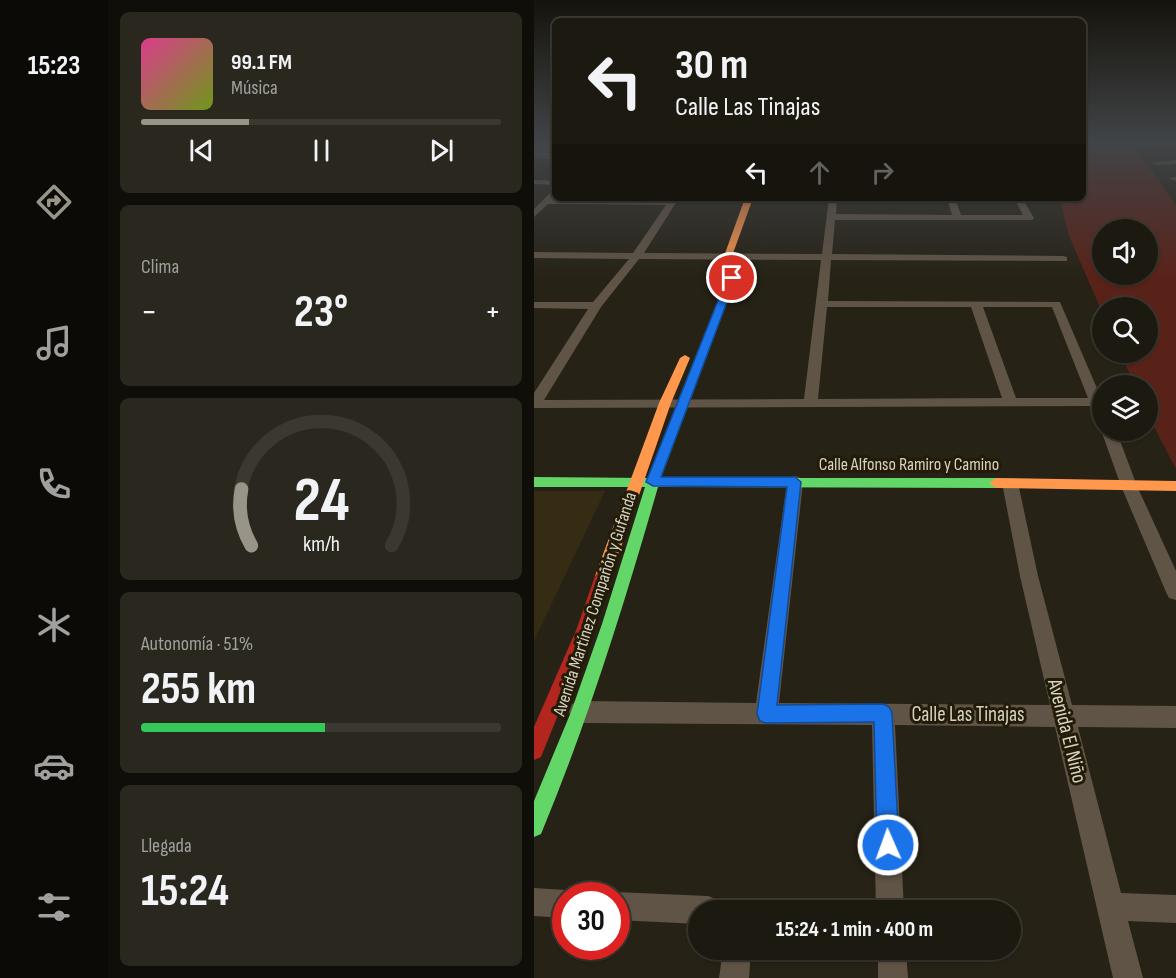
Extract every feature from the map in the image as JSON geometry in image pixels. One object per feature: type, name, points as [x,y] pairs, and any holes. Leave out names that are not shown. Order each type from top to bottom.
[{"type":"street","points":[[534,214],[552,195]]},
{"type":"street","points":[[546,201],[552,201]]},
{"type":"street","points":[[534,404],[596,306],[637,255],[673,201]]},
{"type":"street","name":"Avenida Martínez Compañón y Gufanda","points":[[534,827],[580,712],[610,624],[653,482],[734,254],[748,201]]},
{"type":"street","points":[[811,402],[833,201]]},
{"type":"street","points":[[952,201],[958,218]]},
{"type":"street","points":[[830,217],[1029,218],[1020,201]]},
{"type":"street","points":[[827,255],[1054,251]]},
{"type":"street","points":[[534,255],[734,254],[1063,259]]},
{"type":"street","name":"Avenida Martínez Compañón y Gufanda","points":[[534,750],[585,627],[665,403],[734,254]]},
{"type":"street","points":[[823,304],[1056,304],[1092,390]]},
{"type":"street","points":[[976,304],[1011,404]]},
{"type":"street","points":[[534,305],[596,306]]},
{"type":"street","points":[[534,404],[811,402],[1011,404],[1092,409]]},
{"type":"street","points":[[1112,441],[1129,486],[1176,592]]},
{"type":"street","name":"Calle Alfonso Ramiro y Camino","points":[[534,482],[1010,483],[1176,486]]},
{"type":"street","points":[[766,714],[795,482]]},
{"type":"street","name":"Avenida El Niño","points":[[1010,483],[1029,576],[1128,978]]},
{"type":"street","name":"Calle Las Tinajas","points":[[580,712],[1064,714],[1176,717]]},
{"type":"street","points":[[883,713],[890,900]]},
{"type":"street","points":[[534,903],[552,904]]},
{"type":"street","points":[[630,907],[688,909]]},
{"type":"street","points":[[1110,907],[1176,909]]},
{"type":"street","points":[[734,978],[736,960]]},
{"type":"street","points":[[892,960],[893,978]]},
{"type":"shaded area","points":[[1086,187],[1163,187],[1176,205],[1176,469],[1158,434],[1158,375],[1130,375],[1125,363],[1158,363],[1158,297],[1095,297],[1069,236],[1061,201],[1086,201]]},
{"type":"shaded area","points":[[534,491],[605,491],[534,641]]},
{"type":"traffic: fast","points":[[534,827],[580,712],[610,624],[653,482],[740,257]]},
{"type":"traffic: fast","points":[[534,482],[996,483]]},
{"type":"traffic: slow","points":[[723,270],[748,201]]},
{"type":"traffic: slow","points":[[603,576],[665,403],[685,358]]},
{"type":"traffic: slow","points":[[996,483],[1176,486]]},
{"type":"traffic: jam","points":[[534,750],[585,628],[603,576]]},
{"type":"route","points":[[732,278],[653,482],[795,482],[766,714],[883,713],[888,845]]}]
